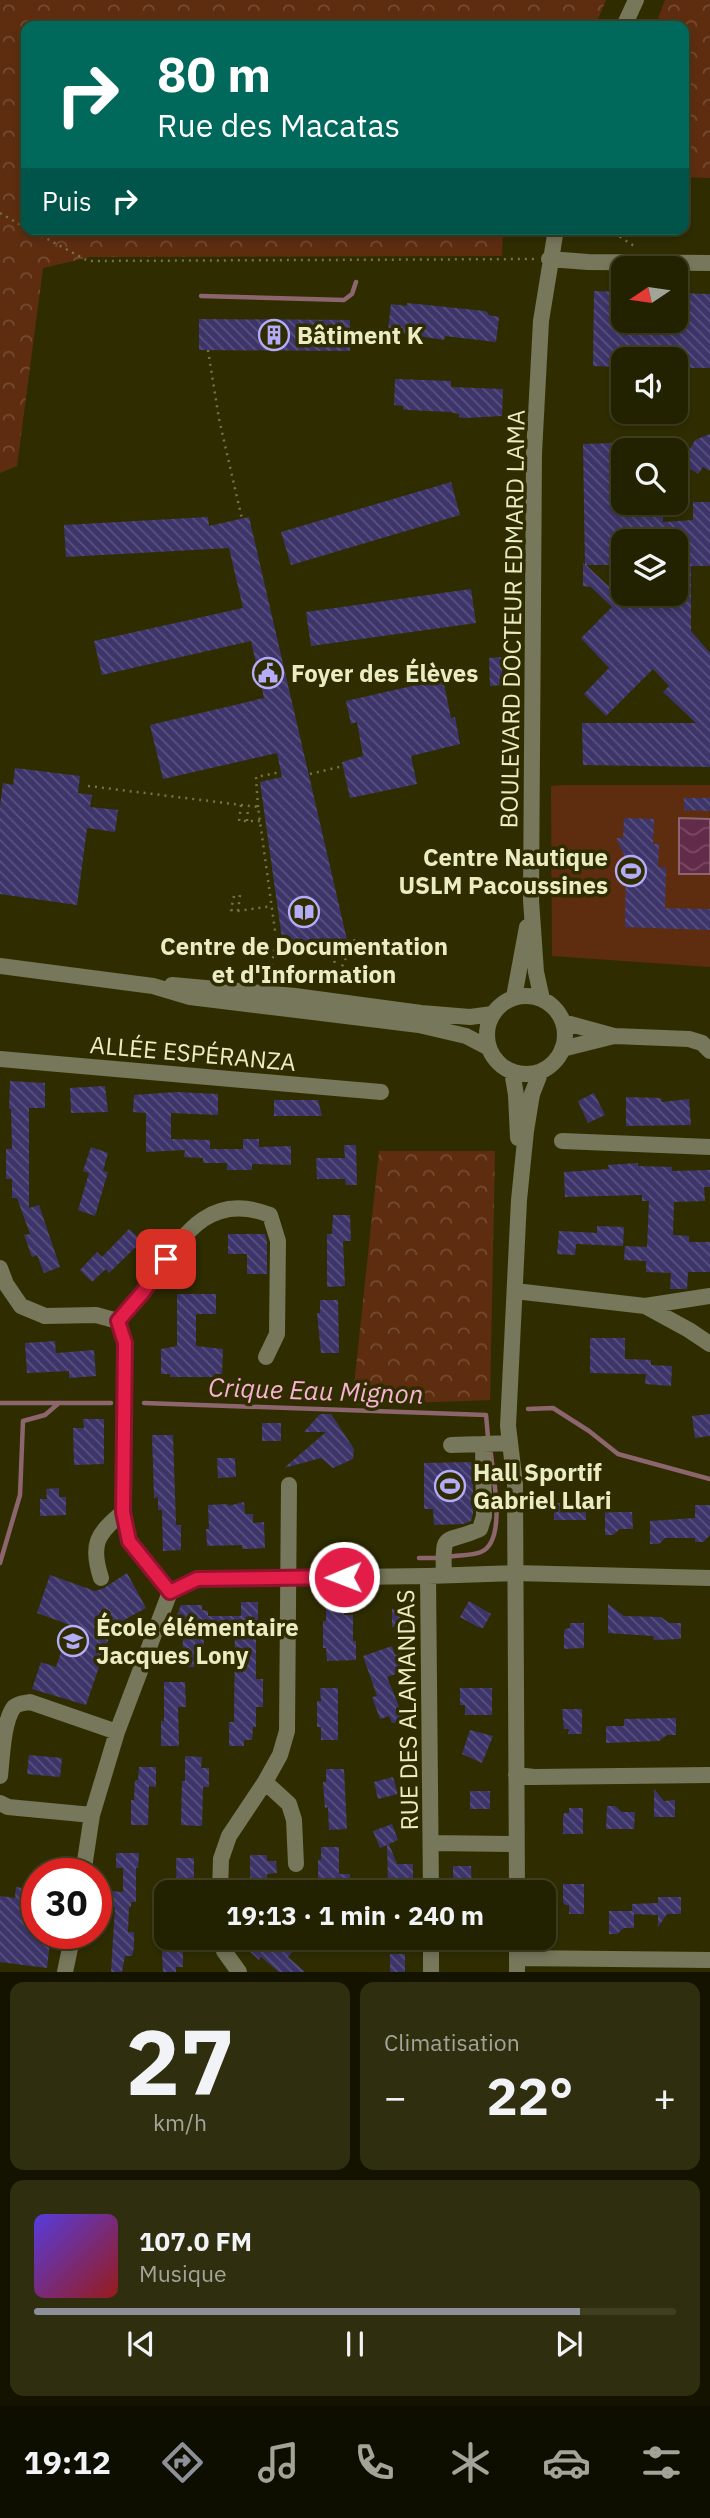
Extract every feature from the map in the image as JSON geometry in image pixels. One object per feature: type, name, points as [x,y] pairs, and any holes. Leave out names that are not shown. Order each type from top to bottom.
[{"type":"street","points":[[626,21],[636,0]]},
{"type":"street","name":"BOULEVARD DOCTEUR EDMARD LAMA","points":[[542,999],[536,972],[531,900],[534,453],[541,321],[555,235]]},
{"type":"street","name":"BOULEVARD DOCTEUR EDMARD LAMA","points":[[553,260],[562,235]]},
{"type":"street","points":[[553,260],[710,263]]},
{"type":"street","name":"BOULEVARD DOCTEUR EDMARD LAMA","points":[[514,998],[531,900]]},
{"type":"street","points":[[0,966],[153,986],[190,997],[419,1025],[466,1037],[489,1048]]},
{"type":"street","points":[[153,986],[187,985],[433,1014],[470,1017],[493,1014]]},
{"type":"street","points":[[523,996],[542,999],[554,1008],[562,1022],[565,1032],[562,1049],[555,1060],[541,1071],[527,1074],[512,1071],[496,1060],[489,1048],[487,1033],[493,1014],[498,1007],[514,998],[523,996]]},
{"type":"street","points":[[562,1022],[614,1036],[689,1038],[702,1043],[710,1051]]},
{"type":"street","points":[[562,1049],[614,1036]]},
{"type":"street","name":"ALLÉE ESPÉRANZA","points":[[0,1059],[382,1092]]},
{"type":"street","points":[[512,1071],[516,1095],[519,1200]]},
{"type":"street","points":[[517,1880],[515,1483],[508,1426],[519,1200],[532,1094],[541,1071]]},
{"type":"street","points":[[562,1141],[710,1142]]},
{"type":"street","points":[[118,1321],[143,1292],[181,1237],[201,1219],[235,1208],[255,1209],[270,1215],[278,1241],[277,1334],[266,1357]]},
{"type":"street","points":[[0,1268],[6,1284],[21,1306],[45,1316],[96,1315],[118,1321]]},
{"type":"street","points":[[515,1291],[645,1307],[702,1297]]},
{"type":"street","points":[[689,1330],[702,1297]]},
{"type":"street","points":[[645,1307],[689,1330],[710,1345]]},
{"type":"street","points":[[118,1321],[125,1343],[123,1512],[129,1541],[170,1592]]},
{"type":"street","points":[[451,1444],[510,1443]]},
{"type":"street","name":"RUE DES ALAMANDAS","points":[[431,1880],[436,1576],[442,1546],[448,1539],[480,1529],[484,1516],[483,1444]]},
{"type":"street","points":[[220,1880],[221,1859],[229,1836],[280,1755],[287,1731],[289,1485]]},
{"type":"street","points":[[101,1578],[94,1558],[95,1547],[100,1534],[123,1512]]},
{"type":"street","points":[[85,1858],[92,1815],[117,1732],[170,1592],[197,1579],[515,1573],[710,1578]]},
{"type":"street","points":[[0,1776],[4,1734],[14,1707],[20,1703],[30,1702],[117,1732]]},
{"type":"street","points":[[516,1775],[710,1775]]},
{"type":"street","points":[[265,1782],[289,1804],[294,1819],[296,1864]]},
{"type":"street","points":[[0,1803],[8,1807],[92,1815]]},
{"type":"street","name":"RUE DES ALAMANDAS","points":[[431,1843],[516,1844]]},
{"type":"street","points":[[65,1972],[70,1949]]},
{"type":"street","points":[[224,1950],[239,1972]]},
{"type":"street","points":[[431,1950],[431,1972]]},
{"type":"street","points":[[517,1965],[710,1960]]},
{"type":"path","points":[[0,214],[21,224]]},
{"type":"path","points":[[41,235],[88,261],[553,260]]},
{"type":"path","points":[[617,235],[637,248]]},
{"type":"path","points":[[208,350],[219,419],[242,519]]},
{"type":"path","points":[[310,774],[343,766]]},
{"type":"path","points":[[271,971],[276,938],[256,777],[281,772]]},
{"type":"path","points":[[88,786],[258,807]]},
{"type":"path","points":[[241,805],[239,821],[260,821]]},
{"type":"path","points":[[247,821],[248,806]]},
{"type":"path","points":[[238,911],[240,895]]},
{"type":"path","points":[[234,896],[231,910],[272,906]]},
{"type":"path","points":[[333,947],[336,979],[355,939]]},
{"type":"green space","points":[[0,0],[606,0],[597,21],[21,21],[21,235],[503,235],[502,256],[90,257],[43,268],[17,466],[0,473]]},
{"type":"green space","points":[[665,0],[710,0],[710,178],[689,177],[689,21],[657,21]]},
{"type":"green space","name":"Centre Nautique USLM Pacoussines","points":[[710,785],[710,967],[552,956],[551,786]]},
{"type":"green space","points":[[379,1151],[495,1151],[490,1400],[352,1405]]},
{"type":"water","points":[[679,818],[710,819],[710,874],[679,874]]},
{"type":"building","points":[[594,291],[611,292],[611,333],[688,333],[688,293],[710,294],[710,368],[688,368],[688,347],[611,347],[611,367],[593,366]]},
{"type":"building","points":[[407,303],[485,311],[488,315],[499,317],[496,342],[445,336],[444,340],[388,331],[391,304],[407,306]]},
{"type":"building","name":"Bâtiment K","points":[[199,319],[350,320],[350,351],[199,350]]},
{"type":"building","points":[[395,379],[451,381],[451,387],[503,389],[502,416],[465,418],[450,412],[403,409],[403,406],[394,405]]},
{"type":"building","points":[[710,434],[710,471],[703,467],[698,474],[688,467],[688,452],[695,440]]},
{"type":"building","points":[[611,443],[611,515],[663,515],[663,522],[693,520],[693,502],[710,502],[710,566],[691,566],[691,631],[710,653],[710,767],[583,765],[582,723],[696,723],[663,692],[669,686],[653,669],[606,716],[584,694],[609,668],[581,638],[612,607],[591,587],[583,586],[583,563],[585,565],[583,444]]},
{"type":"building","points":[[451,482],[460,515],[291,565],[281,532]]},
{"type":"building","points":[[208,517],[209,526],[249,517],[348,944],[284,953],[260,782],[282,777],[277,753],[163,779],[150,725],[264,698],[251,641],[102,675],[94,641],[243,608],[229,548],[66,557],[64,525]]},
{"type":"building","points":[[471,589],[476,623],[311,646],[306,612]]},
{"type":"building","points":[[502,657],[502,685],[490,686],[489,658]]},
{"type":"building","points":[[443,679],[451,718],[455,717],[460,744],[411,756],[417,784],[350,798],[342,762],[363,756],[357,722],[351,724],[346,701]]},
{"type":"building","points":[[15,768],[80,776],[78,793],[92,795],[90,807],[118,810],[115,832],[87,828],[77,905],[0,894],[0,807],[3,783],[13,785]]},
{"type":"building","points":[[684,798],[710,798],[710,811],[684,810]]},
{"type":"building","points":[[624,818],[654,819],[653,844],[659,844],[658,867],[666,867],[665,908],[710,909],[710,930],[625,927],[626,859],[616,838],[623,838]]},
{"type":"building","points":[[10,1081],[45,1083],[45,1108],[29,1108],[29,1208],[39,1205],[60,1267],[44,1273],[37,1255],[32,1257],[24,1235],[30,1234],[17,1198],[12,1198],[12,1179],[6,1179],[6,1149],[12,1149]]},
{"type":"building","points":[[105,1086],[108,1112],[71,1113],[70,1088]]},
{"type":"building","points":[[176,1092],[218,1094],[218,1115],[171,1113],[171,1139],[210,1140],[210,1149],[243,1149],[243,1139],[259,1139],[259,1147],[291,1146],[291,1165],[252,1164],[252,1170],[227,1170],[227,1163],[203,1163],[203,1158],[184,1157],[185,1150],[146,1152],[146,1113],[133,1112],[134,1095]]},
{"type":"building","points":[[594,1093],[605,1115],[588,1123],[578,1101]]},
{"type":"building","points":[[626,1097],[661,1098],[662,1102],[689,1099],[691,1125],[626,1126]]},
{"type":"building","points":[[274,1100],[318,1100],[322,1116],[274,1116]]},
{"type":"building","points":[[344,1145],[356,1145],[357,1185],[346,1185],[345,1179],[317,1179],[316,1158],[345,1158]]},
{"type":"building","points":[[91,1147],[108,1153],[103,1171],[108,1172],[95,1216],[78,1210],[89,1173],[83,1171]]},
{"type":"building","points":[[638,1163],[638,1166],[672,1167],[672,1171],[710,1170],[710,1187],[704,1187],[705,1201],[674,1202],[673,1235],[689,1236],[689,1242],[710,1242],[710,1272],[688,1272],[687,1289],[670,1289],[671,1273],[646,1272],[646,1261],[624,1260],[625,1246],[647,1247],[649,1201],[642,1201],[642,1195],[565,1197],[564,1172],[609,1169],[608,1165]]},
{"type":"building","points":[[333,1215],[350,1215],[351,1241],[343,1241],[345,1286],[327,1287],[327,1234],[332,1234]]},
{"type":"building","points":[[597,1226],[624,1227],[623,1246],[576,1244],[575,1255],[557,1254],[559,1231],[597,1233]]},
{"type":"building","points":[[129,1229],[142,1241],[109,1273],[106,1269],[92,1282],[80,1270],[97,1252],[102,1257]]},
{"type":"building","points":[[228,1234],[265,1234],[267,1274],[247,1274],[247,1254],[228,1254]]},
{"type":"building","points":[[177,1294],[216,1294],[216,1314],[196,1314],[196,1346],[223,1349],[222,1374],[214,1374],[214,1377],[170,1377],[170,1374],[161,1374],[161,1349],[177,1346]]},
{"type":"building","points":[[320,1300],[338,1300],[339,1353],[321,1353],[317,1313],[320,1313]]},
{"type":"building","points":[[590,1338],[625,1338],[625,1359],[651,1360],[651,1365],[672,1366],[671,1386],[645,1384],[646,1374],[590,1373]]},
{"type":"building","points":[[55,1341],[56,1353],[94,1350],[96,1376],[69,1378],[69,1371],[27,1373],[25,1343]]},
{"type":"building","points":[[320,1414],[331,1414],[354,1449],[353,1459],[333,1468],[321,1458],[284,1468],[326,1432],[304,1432]]},
{"type":"building","points":[[710,1414],[710,1436],[695,1438],[692,1416]]},
{"type":"building","points":[[83,1419],[104,1419],[104,1464],[74,1465],[73,1428],[84,1428]]},
{"type":"building","points":[[262,1423],[281,1423],[281,1441],[262,1441]]},
{"type":"building","points":[[152,1435],[173,1435],[176,1525],[181,1525],[181,1550],[163,1551],[162,1510],[158,1510],[158,1497],[154,1498]]},
{"type":"building","points":[[217,1458],[235,1458],[236,1477],[218,1478]]},
{"type":"building","name":"Hall Sportif Gabriel Llari","points":[[473,1462],[471,1521],[463,1524],[434,1525],[433,1509],[424,1509],[424,1463]]},
{"type":"building","points":[[59,1488],[59,1497],[66,1497],[66,1515],[40,1516],[40,1499],[47,1499],[46,1489]]},
{"type":"building","points":[[586,1501],[586,1520],[554,1520],[554,1503]]},
{"type":"building","points":[[244,1502],[245,1514],[253,1514],[253,1523],[264,1522],[265,1548],[242,1549],[242,1545],[207,1546],[208,1505],[228,1506]]},
{"type":"building","points":[[695,1505],[710,1505],[710,1535],[703,1542],[695,1542],[695,1538],[665,1538],[659,1544],[650,1544],[650,1521],[695,1518]]},
{"type":"building","points":[[605,1512],[632,1512],[633,1529],[620,1529],[613,1535],[605,1535]]},
{"type":"building","points":[[127,1573],[146,1608],[113,1626],[86,1705],[32,1689],[41,1662],[56,1667],[70,1625],[37,1613],[50,1575],[95,1591]]},
{"type":"building","points":[[326,1601],[344,1601],[344,1615],[353,1615],[356,1660],[327,1661],[326,1648],[323,1648]]},
{"type":"building","points":[[469,1601],[491,1614],[483,1628],[460,1617]]},
{"type":"building","points":[[241,1602],[258,1602],[258,1621],[261,1621],[260,1635],[256,1635],[256,1679],[263,1679],[263,1707],[256,1707],[256,1727],[253,1727],[252,1740],[244,1740],[244,1746],[229,1746],[229,1722],[234,1722],[235,1628],[204,1628],[203,1667],[182,1667],[183,1635],[169,1635],[181,1605],[202,1605],[202,1610],[208,1611],[208,1616],[241,1616]]},
{"type":"building","points":[[608,1604],[624,1616],[661,1617],[669,1623],[681,1623],[681,1639],[654,1640],[653,1636],[608,1633]]},
{"type":"building","points":[[392,1609],[407,1609],[407,1627],[392,1627]]},
{"type":"building","points":[[570,1623],[584,1623],[584,1648],[564,1649],[564,1633],[565,1629],[570,1628]]},
{"type":"building","points":[[392,1646],[395,1655],[401,1653],[407,1670],[387,1677],[405,1721],[392,1723],[389,1716],[380,1719],[372,1697],[377,1696],[363,1656]]},
{"type":"building","points":[[164,1682],[185,1682],[186,1707],[178,1707],[179,1746],[161,1746]]},
{"type":"building","points":[[320,1688],[338,1688],[338,1740],[321,1740],[321,1727],[317,1727]]},
{"type":"building","points":[[460,1688],[492,1688],[492,1715],[465,1715],[465,1705],[460,1705]]},
{"type":"building","points":[[562,1709],[582,1709],[582,1734],[568,1734],[569,1729],[564,1729]]},
{"type":"building","points":[[676,1718],[676,1735],[667,1735],[659,1741],[606,1743],[606,1726],[624,1726],[624,1719]]},
{"type":"building","points":[[470,1730],[493,1736],[482,1763],[462,1754]]},
{"type":"building","points":[[29,1755],[62,1758],[60,1777],[27,1774]]},
{"type":"building","points":[[185,1756],[202,1757],[201,1768],[209,1768],[209,1787],[203,1787],[202,1826],[181,1825]]},
{"type":"building","points":[[139,1767],[156,1767],[156,1787],[149,1786],[148,1825],[131,1825],[131,1800],[134,1800]]},
{"type":"building","points":[[326,1769],[344,1769],[347,1829],[329,1830],[323,1782],[326,1782]]},
{"type":"building","points":[[393,1777],[398,1794],[378,1799],[374,1782]]},
{"type":"building","points":[[654,1789],[664,1801],[675,1800],[675,1817],[654,1817]]},
{"type":"building","points":[[470,1791],[490,1791],[490,1809],[470,1809]]},
{"type":"building","points":[[607,1806],[615,1806],[622,1812],[635,1812],[634,1829],[606,1829]]},
{"type":"building","points":[[569,1808],[583,1808],[583,1834],[563,1834],[564,1813],[569,1813]]},
{"type":"building","points":[[392,1824],[398,1840],[389,1844],[397,1864],[413,1864],[413,1880],[388,1880],[387,1845],[380,1848],[373,1831]]},
{"type":"building","points":[[321,1847],[339,1847],[339,1874],[350,1874],[350,1880],[318,1880],[318,1860],[321,1860]]},
{"type":"building","points":[[116,1853],[139,1853],[136,1902],[131,1902],[129,1907],[128,1932],[134,1932],[134,1947],[132,1956],[125,1956],[122,1972],[111,1972],[115,1907],[112,1907],[112,1891],[123,1892],[123,1868],[116,1868]]},
{"type":"building","points":[[250,1855],[267,1855],[267,1861],[276,1861],[277,1873],[267,1874],[267,1880],[250,1880]]},
{"type":"building","points":[[176,1858],[194,1858],[194,1880],[177,1880]]},
{"type":"building","points":[[453,1866],[471,1866],[472,1880],[453,1880]]},
{"type":"building","points":[[563,1884],[584,1884],[584,1914],[569,1914],[569,1905],[563,1902]]},
{"type":"building","points":[[16,1887],[21,1888],[21,1949],[49,1949],[47,1968],[0,1962],[0,1896],[15,1898]]},
{"type":"building","points":[[658,1897],[681,1897],[681,1914],[667,1914],[658,1927],[658,1915],[634,1914],[634,1928],[624,1928],[617,1934],[609,1934],[609,1911],[632,1911],[632,1904],[658,1903]]},
{"type":"building","points":[[248,1950],[294,1950],[288,1957],[305,1972],[279,1972],[261,1957],[259,1960]]},
{"type":"building","points":[[162,1951],[183,1952],[183,1967],[176,1967],[176,1972],[163,1972]]},
{"type":"building","points":[[390,1954],[405,1954],[405,1972],[390,1972]]},
{"type":"waterway","points":[[201,296],[344,300],[352,294],[356,282]]},
{"type":"waterway","name":"Crique Eau Mignon","points":[[0,1403],[111,1403]]},
{"type":"waterway","points":[[0,1563],[20,1495],[23,1421],[45,1415],[59,1403]]},
{"type":"waterway","name":"Crique Eau Mignon","points":[[144,1403],[486,1415],[488,1437]]},
{"type":"waterway","name":"Crique Eau Mignon","points":[[528,1409],[553,1408],[618,1454],[710,1479]]},
{"type":"waterway","points":[[448,1557],[481,1552],[489,1546],[494,1535],[496,1492],[491,1454]]},
{"type":"waterway","points":[[419,1558],[437,1558]]},
{"type":"place","name":"Bâtiment K","points":[[274,335]]},
{"type":"place","name":"Foyer des Élèves","points":[[268,673]]},
{"type":"place","name":"Centre Nautique USLM Pacoussines","points":[[631,871]]},
{"type":"place","name":"Centre de Documentation et d'Information","points":[[304,912]]},
{"type":"place","name":"Hall Sportif Gabriel Llari","points":[[450,1486]]},
{"type":"place","name":"École élémentaire Jacques Lony","points":[[73,1641]]},
{"type":"route","points":[[166,1259],[118,1321],[125,1343],[123,1512],[129,1541],[170,1592],[197,1579],[344,1577]]}]
